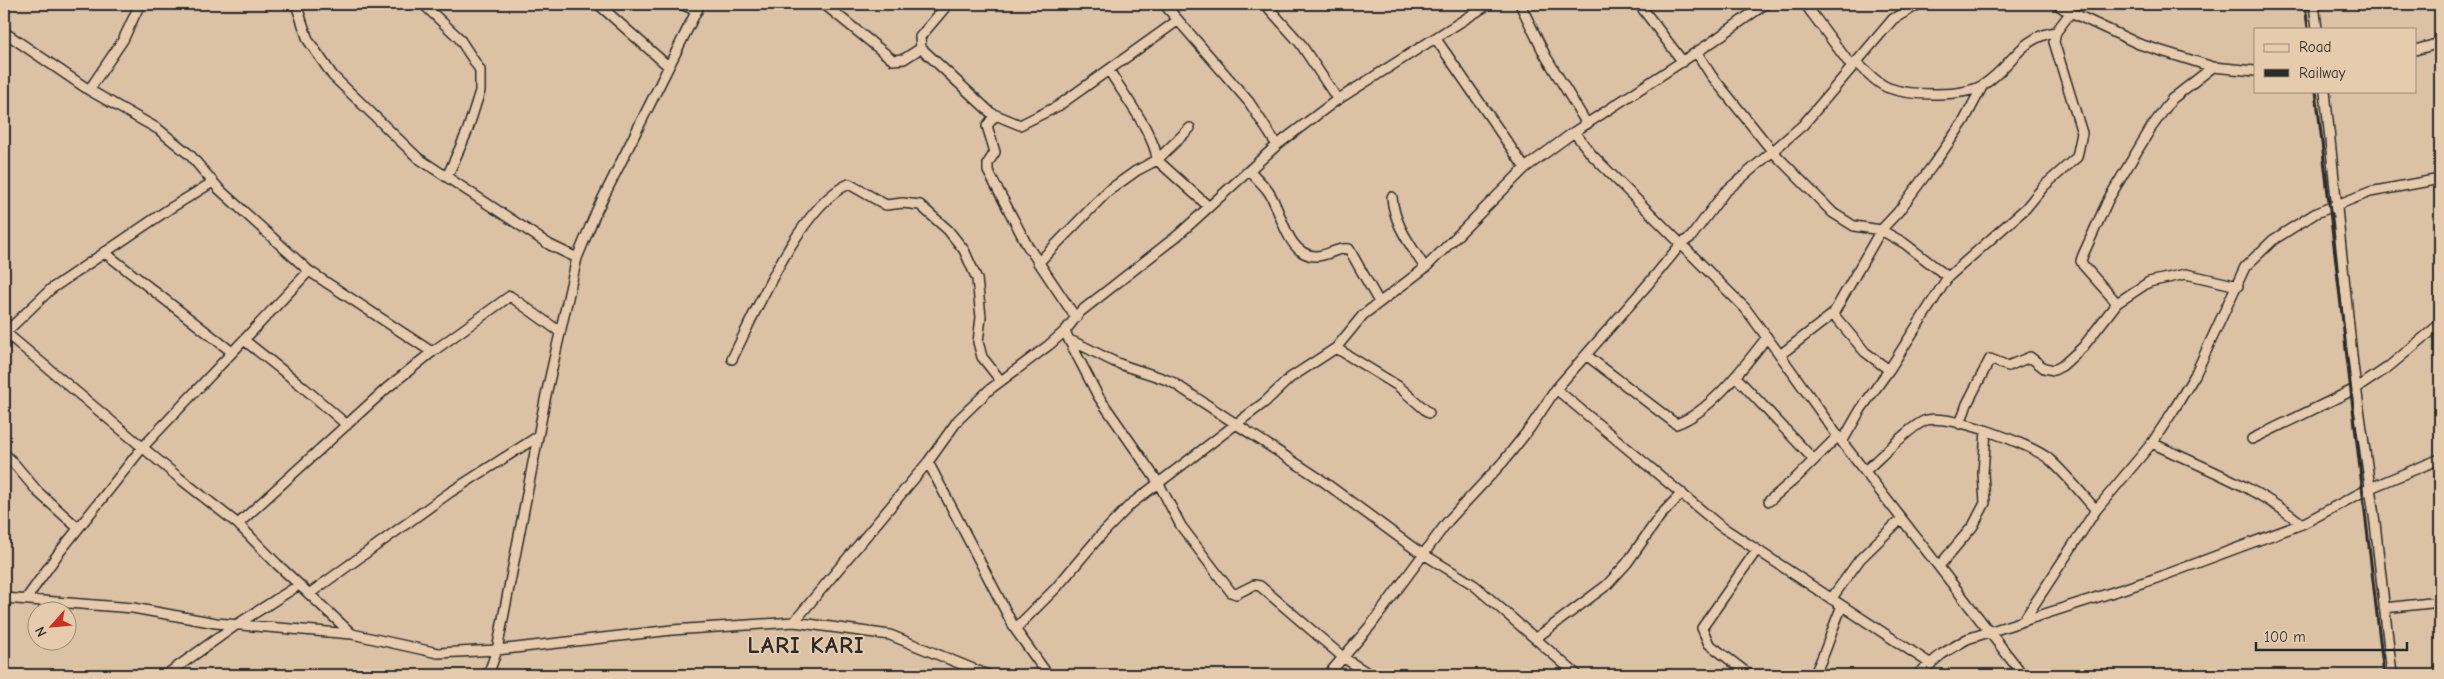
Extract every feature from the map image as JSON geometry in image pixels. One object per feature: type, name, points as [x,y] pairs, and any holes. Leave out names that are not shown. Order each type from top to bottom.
[{"type":"street","points":[[89,90],[123,40],[140,4]]},
{"type":"street","points":[[296,4],[308,40],[333,76],[418,158],[550,245],[577,258]]},
{"type":"street","points":[[424,4],[459,38],[480,70],[480,91],[467,132],[448,177]]},
{"type":"street","points":[[598,4],[668,66]]},
{"type":"street","points":[[488,675],[497,650],[538,437],[577,258],[597,210],[698,7],[681,4]]},
{"type":"street","points":[[824,4],[893,60],[904,59],[921,48]]},
{"type":"street","points":[[948,4],[920,37],[921,48],[995,115],[1020,125],[1058,106],[1177,20]]},
{"type":"street","points":[[1164,4],[1249,102],[1277,145]]},
{"type":"street","points":[[1265,4],[1300,43],[1338,100]]},
{"type":"street","points":[[794,622],[928,462],[958,420],[1001,381],[1065,331],[1080,312],[1177,236],[1208,206],[1250,172],[1277,145],[1338,100],[1489,4]]},
{"type":"street","points":[[1520,4],[1545,55],[1587,124]]},
{"type":"street","points":[[1639,4],[1683,62]]},
{"type":"street","points":[[1015,629],[1056,588],[1100,536],[1131,504],[1265,402],[1290,378],[1336,348],[1363,315],[1425,268],[1525,168],[1574,132],[1697,53],[1765,4]]},
{"type":"street","points":[[1806,4],[1854,64],[1890,89],[1941,95],[1959,93],[1983,85]]},
{"type":"street","points":[[1328,675],[1344,658],[1448,521],[1524,435],[1556,389],[1649,284],[1680,244],[1691,237],[1724,193],[1804,125],[1893,19],[1919,4]]},
{"type":"street","points":[[2057,4],[2139,44],[2213,67],[2254,71]]},
{"type":"street","points":[[2314,4],[2317,28]]},
{"type":"street","points":[[1769,501],[1840,439],[1889,370],[1948,277],[2020,213],[2044,186],[2078,157],[2082,133],[2054,42],[2056,32],[2071,12]]},
{"type":"street","points":[[4,32],[89,90],[158,129],[190,155],[214,182],[290,256],[309,271],[432,352]]},
{"type":"street","points":[[1780,354],[1833,314],[1881,230],[1898,212],[1964,121],[1983,85],[2028,43],[2041,34],[2056,32]]},
{"type":"street","points":[[1436,39],[1525,168]]},
{"type":"street","points":[[2416,50],[2440,43]]},
{"type":"street","points":[[1697,53],[1711,75],[1773,152],[1833,212],[1854,226],[1881,230],[1904,243],[1948,277]]},
{"type":"street","points":[[2117,303],[2083,265],[2081,261],[2083,255],[2109,198],[2151,128],[2172,99],[2213,67]]},
{"type":"street","points":[[1109,70],[1148,132],[1157,151],[1157,160],[1208,206]]},
{"type":"street","points":[[2325,92],[2353,365],[2370,488],[2392,675]]},
{"type":"street","points":[[995,115],[988,126],[995,152],[988,164],[988,171],[1038,263],[1076,318]]},
{"type":"street","points":[[1038,263],[1108,191],[1136,171],[1157,160],[1190,128]]},
{"type":"street","points":[[1574,132],[1592,155],[1745,308],[1768,337],[1840,439],[2023,675]]},
{"type":"street","points":[[1250,172],[1269,192],[1287,232],[1304,254],[1317,256],[1341,248],[1350,249],[1379,302]]},
{"type":"street","points":[[2024,620],[2096,510],[2152,443],[2195,375],[2246,267],[2273,240],[2316,213],[2370,192],[2440,179]]},
{"type":"street","points":[[214,182],[51,288],[5,333],[142,448],[238,524],[299,585],[352,634]]},
{"type":"street","points":[[732,359],[787,251],[808,220],[841,187],[848,184],[886,205],[903,203],[920,205],[948,230],[964,250],[977,279],[981,317],[978,342],[982,357],[1001,381]]},
{"type":"street","points":[[1392,197],[1393,211],[1401,230],[1425,268]]},
{"type":"street","points":[[104,252],[232,352]]},
{"type":"street","points":[[26,599],[78,528],[142,448],[309,271]]},
{"type":"street","points":[[1960,424],[1967,404],[1990,359],[2008,366],[2030,357],[2044,368],[2054,370],[2062,366],[2083,347],[2117,303],[2149,282],[2178,274],[2186,274],[2238,286]]},
{"type":"street","points":[[238,524],[387,388],[432,352],[510,296],[560,332]]},
{"type":"street","points":[[1833,314],[1865,352],[1889,370]]},
{"type":"street","points":[[2252,439],[2357,388],[2387,368],[2440,324]]},
{"type":"street","points":[[1065,331],[1098,396],[1158,482],[1181,526],[1231,592],[1236,594],[1254,585],[1260,586],[1344,658],[1371,675]]},
{"type":"street","points":[[1586,355],[1676,424],[1686,421],[1736,377],[1768,337]]},
{"type":"street","points":[[244,340],[347,425]]},
{"type":"street","points":[[1069,340],[1086,346],[1116,362],[1149,372],[1172,382],[1320,479],[1384,527],[1474,585],[1578,675]]},
{"type":"street","points":[[1336,348],[1398,386],[1429,413]]},
{"type":"street","points":[[1736,377],[1814,460]]},
{"type":"street","points":[[1556,389],[1719,525],[1931,664]]},
{"type":"street","points":[[1865,471],[1915,427],[1926,420],[1937,419],[1974,426],[2030,448],[2048,458],[2096,510]]},
{"type":"street","points":[[1939,566],[1973,526],[1985,503],[1983,473],[1986,431]]},
{"type":"street","points":[[309,594],[449,493],[538,437]]},
{"type":"street","points":[[2152,443],[2244,485],[2277,504],[2302,524]]},
{"type":"street","points":[[4,454],[38,492],[78,528]]},
{"type":"street","points":[[1918,675],[1942,654],[1967,639],[2154,579],[2302,524],[2370,488],[2440,459]]},
{"type":"street","points":[[928,462],[1015,629],[1048,675]]},
{"type":"street","points":[[1536,638],[1608,585],[1628,562],[1660,516],[1682,494]]},
{"type":"street","points":[[1831,599],[1860,559],[1901,519]]},
{"type":"street","points":[[1750,675],[1709,644],[1702,628],[1756,551]]},
{"type":"street","points":[[166,675],[236,625],[299,585]]},
{"type":"street","points":[[4,598],[133,608],[236,625],[352,634],[438,653],[497,650],[672,630],[794,622],[890,635],[988,675]]},
{"type":"street","points":[[2384,608],[2440,602]]},
{"type":"street","points":[[1814,675],[1826,654],[1831,629],[1842,606]]},
{"type":"railway","points":[[2305,4],[2308,28]]},
{"type":"railway","points":[[2316,92],[2384,675]]},
{"type":"district","name":"LARI KARI","points":[[806,645]]}]
